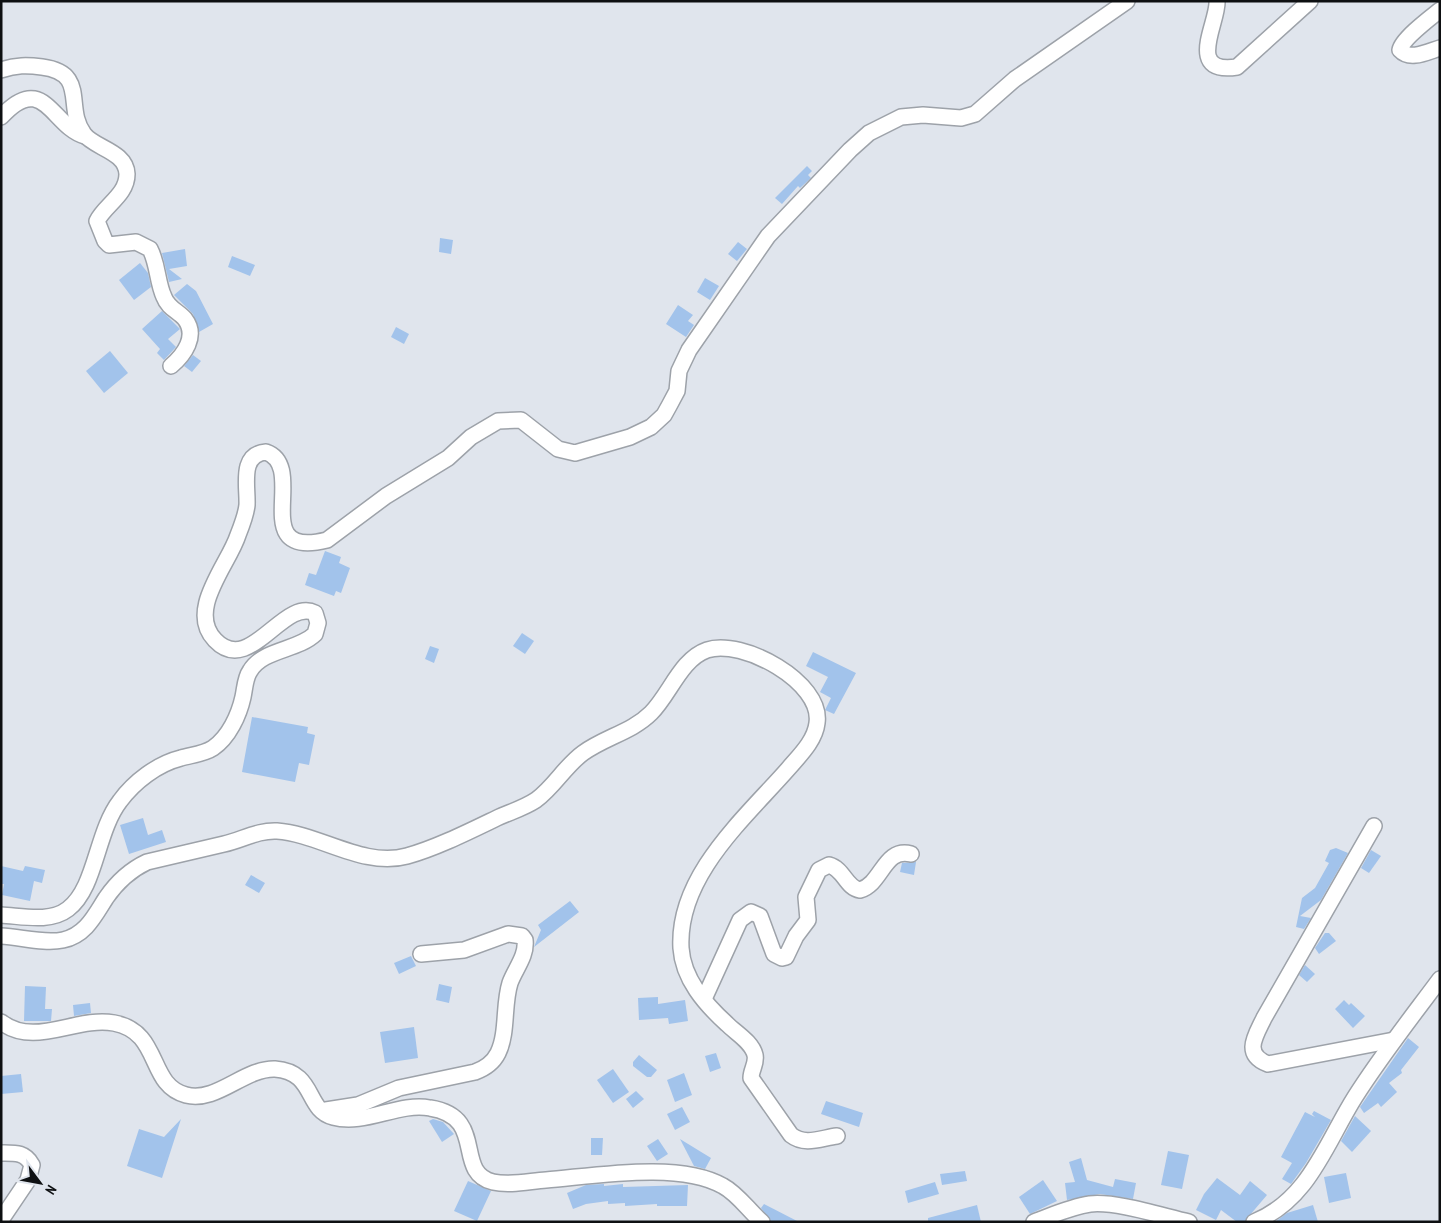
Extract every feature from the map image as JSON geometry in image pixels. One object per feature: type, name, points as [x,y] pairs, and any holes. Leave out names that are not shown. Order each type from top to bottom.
[{"type":"street","points":[[1,915],[45,917],[60,914],[70,908],[86,886],[103,830],[120,800],[153,770],[170,761],[197,754],[216,746],[228,733],[236,718],[250,671],[266,658],[303,643],[315,634],[318,618],[315,613],[308,611],[294,612],[261,639],[240,648],[232,648],[215,640],[207,626],[206,608],[211,589],[234,547],[245,515],[247,473],[250,460],[254,455],[266,452],[279,461],[282,477],[283,524],[288,536],[299,542],[318,542],[328,540],[378,502],[448,458],[471,437],[498,421],[521,420],[558,449],[575,453],[630,436],[651,427],[664,415],[670,406],[677,391],[679,371],[689,350],[768,236],[850,150],[879,126],[901,117],[923,115],[961,118],[975,114],[1015,80],[1127,1]]},
{"type":"street","points":[[1216,1],[1208,37],[1209,58],[1215,64],[1230,68],[1237,67],[1310,1]]},
{"type":"street","points":[[1440,10],[1404,42],[1400,50],[1404,55],[1410,56],[1440,48]]},
{"type":"street","points":[[1,70],[26,65],[55,69],[65,74],[71,82],[80,128],[85,136]]},
{"type":"street","points":[[1,117],[16,103],[36,100],[46,103],[53,108],[70,130],[85,136],[116,156],[127,172],[126,183],[119,195],[97,221],[105,241],[109,244],[116,245],[136,242],[150,249],[166,304],[180,314],[189,327],[188,345],[185,353],[170,366]]},
{"type":"street","points":[[1,936],[54,941],[64,940],[86,928],[113,889],[134,868],[147,862],[227,843],[261,832],[273,831],[306,835],[349,851],[379,857],[406,856],[474,829],[534,801],[585,751],[628,730],[653,711],[680,673],[698,654],[709,649],[721,648],[742,651],[780,668],[795,680],[807,694],[817,716],[818,723],[814,735],[806,748],[715,853],[701,873],[690,898],[681,946],[685,970],[694,988],[726,1024],[752,1048],[756,1061],[751,1078],[792,1135],[798,1140],[806,1142],[837,1136]]},
{"type":"street","points":[[1374,826],[1264,1018],[1253,1041],[1254,1053],[1259,1061],[1268,1064],[1394,1040]]},
{"type":"street","points":[[704,999],[740,920],[746,914],[752,912],[760,916],[774,954],[782,958],[786,957],[796,936],[808,920],[806,897],[819,870],[829,865],[834,866],[851,887],[860,890],[872,884],[892,858],[904,852],[911,854]]},
{"type":"street","points":[[320,1110],[358,1105],[399,1088],[475,1072],[485,1068],[495,1058],[502,1037],[510,982],[523,955],[525,940],[522,936],[508,934],[464,950],[421,954]]},
{"type":"street","points":[[1254,1222],[1281,1206],[1306,1182],[1354,1098],[1394,1040],[1440,979]]},
{"type":"street","points":[[1,1022],[16,1031],[27,1032],[46,1032],[82,1024],[114,1023],[127,1028],[147,1044],[163,1080],[171,1089],[189,1096],[203,1095],[253,1074],[275,1069],[296,1074],[302,1079],[320,1110],[335,1118],[366,1117],[417,1106],[441,1110],[459,1120],[467,1138],[472,1166],[477,1173],[492,1181],[524,1182],[628,1173],[667,1173],[699,1177],[725,1187],[762,1222]]},
{"type":"street","points":[[1,1153],[20,1153],[26,1156],[32,1165],[28,1180],[1,1220]]},
{"type":"street","points":[[1034,1222],[1070,1208],[1092,1204],[1131,1208],[1189,1222]]},
{"type":"building","points":[[807,166],[812,171],[808,175],[811,178],[800,188],[798,186],[782,204],[775,198]]},
{"type":"building","points":[[440,238],[453,240],[451,254],[439,252]]},
{"type":"building","points":[[738,242],[747,249],[737,261],[728,254]]},
{"type":"building","points":[[185,249],[187,266],[169,269],[182,279],[169,282],[162,253]]},
{"type":"building","points":[[232,256],[255,265],[250,276],[228,267]]},
{"type":"building","points":[[140,263],[148,273],[151,287],[134,300],[119,280]]},
{"type":"building","points":[[705,278],[719,286],[710,300],[697,292]]},
{"type":"building","points":[[187,284],[196,291],[213,324],[199,332],[193,314],[174,295]]},
{"type":"building","points":[[678,305],[693,315],[688,321],[694,325],[686,337],[666,324]]},
{"type":"building","points":[[162,311],[180,329],[168,339],[176,347],[164,360],[157,353],[160,349],[142,329]]},
{"type":"building","points":[[396,327],[409,334],[404,344],[391,337]]},
{"type":"building","points":[[110,351],[128,373],[104,393],[86,371]]},
{"type":"building","points":[[193,355],[201,361],[192,372],[184,366]]},
{"type":"building","points":[[325,551],[341,557],[339,563],[350,568],[341,593],[336,591],[334,596],[305,585],[309,573],[316,575]]},
{"type":"building","points":[[522,633],[534,641],[525,654],[513,646]]},
{"type":"building","points":[[430,646],[439,649],[434,663],[425,659]]},
{"type":"building","points":[[813,652],[856,673],[834,714],[825,710],[831,698],[820,692],[828,677],[806,666]]},
{"type":"building","points":[[252,717],[308,727],[307,733],[315,735],[309,765],[299,763],[295,782],[242,772]]},
{"type":"building","points":[[143,818],[148,835],[162,830],[166,842],[129,854],[120,825]]},
{"type":"building","points":[[1336,848],[1348,853],[1321,900],[1300,916],[1311,918],[1304,929],[1296,927],[1302,898],[1315,888],[1329,863],[1325,861],[1330,850]]},
{"type":"building","points":[[1371,850],[1381,856],[1369,873],[1361,868]]},
{"type":"building","points":[[916,862],[914,875],[900,872],[902,863]]},
{"type":"building","points":[[1,866],[23,871],[25,866],[45,870],[42,883],[34,881],[30,901],[2,895],[4,884],[1,884]]},
{"type":"building","points":[[251,875],[265,883],[259,893],[245,885]]},
{"type":"building","points":[[570,901],[579,912],[534,947],[541,930],[538,925]]},
{"type":"building","points":[[1325,933],[1329,933],[1336,941],[1319,954],[1315,948]]},
{"type":"building","points":[[411,956],[416,966],[399,974],[394,963]]},
{"type":"building","points":[[1305,965],[1315,974],[1307,982],[1299,975]]},
{"type":"building","points":[[439,984],[452,987],[449,1003],[436,1000]]},
{"type":"building","points":[[25,986],[46,987],[45,1009],[52,1009],[51,1021],[24,1021]]},
{"type":"building","points":[[658,997],[658,1004],[685,1000],[688,1021],[669,1024],[668,1018],[639,1020],[638,998]]},
{"type":"building","points":[[1344,1000],[1349,1005],[1351,1003],[1365,1016],[1353,1028],[1335,1009]]},
{"type":"building","points":[[90,1003],[91,1013],[74,1016],[73,1005]]},
{"type":"building","points":[[414,1027],[418,1058],[385,1063],[380,1032]]},
{"type":"building","points":[[1408,1038],[1419,1047],[1401,1070],[1402,1073],[1389,1083],[1397,1092],[1381,1107],[1378,1103],[1364,1113],[1360,1107]]},
{"type":"building","points":[[716,1053],[721,1068],[710,1072],[705,1056]]},
{"type":"building","points":[[639,1055],[657,1070],[651,1077],[647,1077],[633,1066],[633,1062]]},
{"type":"building","points":[[613,1069],[629,1092],[613,1103],[597,1080]]},
{"type":"building","points":[[684,1073],[692,1095],[675,1102],[667,1080]]},
{"type":"building","points":[[21,1074],[23,1092],[1,1094],[1,1076]]},
{"type":"building","points":[[636,1091],[644,1099],[633,1108],[626,1099]]},
{"type":"building","points":[[826,1101],[863,1113],[859,1127],[821,1114]]},
{"type":"building","points":[[682,1107],[690,1122],[675,1130],[667,1114]]},
{"type":"building","points":[[1314,1111],[1331,1120],[1306,1163],[1291,1184],[1282,1179],[1292,1163],[1281,1157],[1305,1112],[1315,1117],[1312,1114]]},
{"type":"building","points":[[1355,1116],[1371,1131],[1352,1152],[1341,1141]]},
{"type":"building","points":[[181,1119],[162,1178],[127,1166],[139,1129],[164,1137]]},
{"type":"building","points":[[433,1119],[443,1122],[454,1134],[442,1142],[429,1121]]},
{"type":"building","points":[[591,1138],[603,1138],[602,1155],[591,1155]]},
{"type":"building","points":[[658,1139],[668,1154],[657,1161],[647,1146]]},
{"type":"building","points":[[680,1139],[711,1158],[705,1169],[694,1166]]},
{"type":"building","points":[[1168,1151],[1189,1155],[1182,1189],[1161,1185]]},
{"type":"building","points":[[1081,1158],[1087,1180],[1113,1187],[1115,1179],[1136,1183],[1133,1199],[1100,1194],[1067,1200],[1065,1183],[1075,1182],[1069,1162]]},
{"type":"building","points":[[965,1171],[967,1181],[942,1185],[940,1174]]},
{"type":"building","points":[[1346,1173],[1351,1198],[1329,1203],[1324,1177]]},
{"type":"building","points":[[1217,1178],[1240,1195],[1250,1181],[1267,1195],[1244,1222],[1237,1222],[1221,1210],[1216,1220],[1196,1210],[1204,1194]]},
{"type":"building","points":[[1043,1180],[1057,1201],[1030,1214],[1019,1197]]},
{"type":"building","points":[[468,1181],[491,1191],[477,1221],[454,1211]]},
{"type":"building","points":[[935,1182],[939,1194],[908,1203],[905,1191]]},
{"type":"building","points":[[604,1184],[604,1186],[623,1184],[623,1187],[688,1185],[687,1206],[657,1206],[657,1204],[625,1206],[625,1203],[608,1204],[608,1201],[586,1204],[573,1209],[567,1193],[586,1185]]},
{"type":"building","points":[[764,1204],[799,1222],[771,1222],[761,1208]]},
{"type":"building","points":[[977,1205],[981,1222],[928,1222],[928,1218]]},
{"type":"building","points":[[1313,1205],[1318,1222],[1275,1222],[1287,1213]]}]
